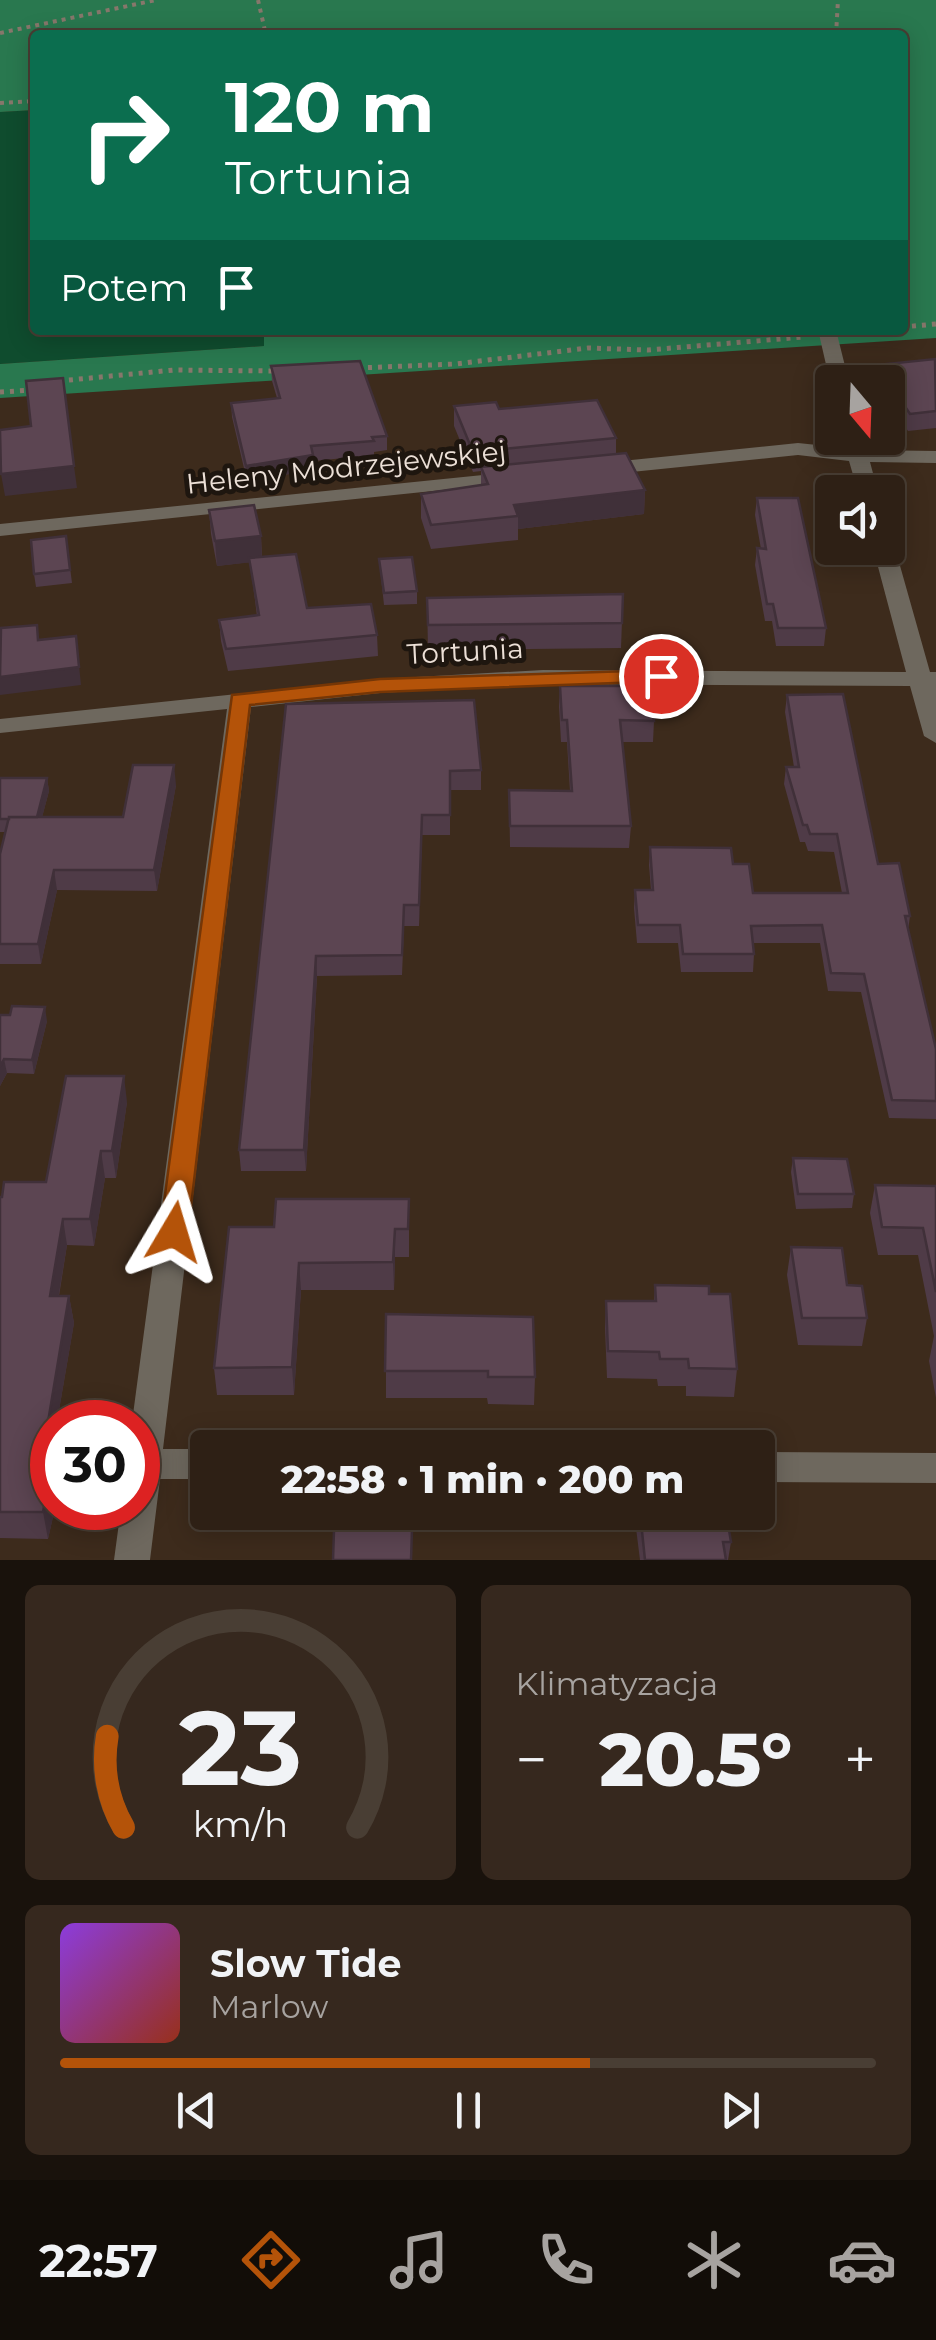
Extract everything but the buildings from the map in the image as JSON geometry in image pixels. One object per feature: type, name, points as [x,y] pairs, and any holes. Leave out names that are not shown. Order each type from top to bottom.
[{"type":"street","points":[[828,335],[836,365]]},
{"type":"street","points":[[584,470],[815,448]]},
{"type":"street","points":[[905,453],[936,457]]},
{"type":"street","name":"Heleny Modrzejewskiej","points":[[0,530],[526,476]]},
{"type":"street","points":[[890,565],[928,678],[936,736]]},
{"type":"street","name":"Tortunia","points":[[0,726],[380,686],[543,677],[928,678]]},
{"type":"street","points":[[153,1400],[240,700]]},
{"type":"street","points":[[160,1464],[190,1464]]},
{"type":"street","points":[[775,1467],[936,1468]]},
{"type":"street","points":[[132,1560],[136,1530]]},
{"type":"path","points":[[0,32],[156,0]]},
{"type":"path","points":[[258,0],[265,30]]},
{"type":"path","points":[[836,30],[838,0]]},
{"type":"path","points":[[0,103],[30,101]]},
{"type":"path","points":[[908,326],[936,324]]},
{"type":"path","points":[[346,368],[455,364],[588,348],[648,350],[817,335]]},
{"type":"path","points":[[0,392],[33,390],[46,383],[174,370],[288,370]]},
{"type":"green space","points":[[0,0],[936,0],[936,338],[0,398],[0,364],[264,346],[264,335],[908,335],[908,30],[30,30],[30,110],[0,112]]},
{"type":"green space","points":[[30,110],[30,335],[264,335],[265,346],[0,364],[0,112]]},
{"type":"route","points":[[174,1232],[240,700],[380,686],[543,677],[661,676]]}]
